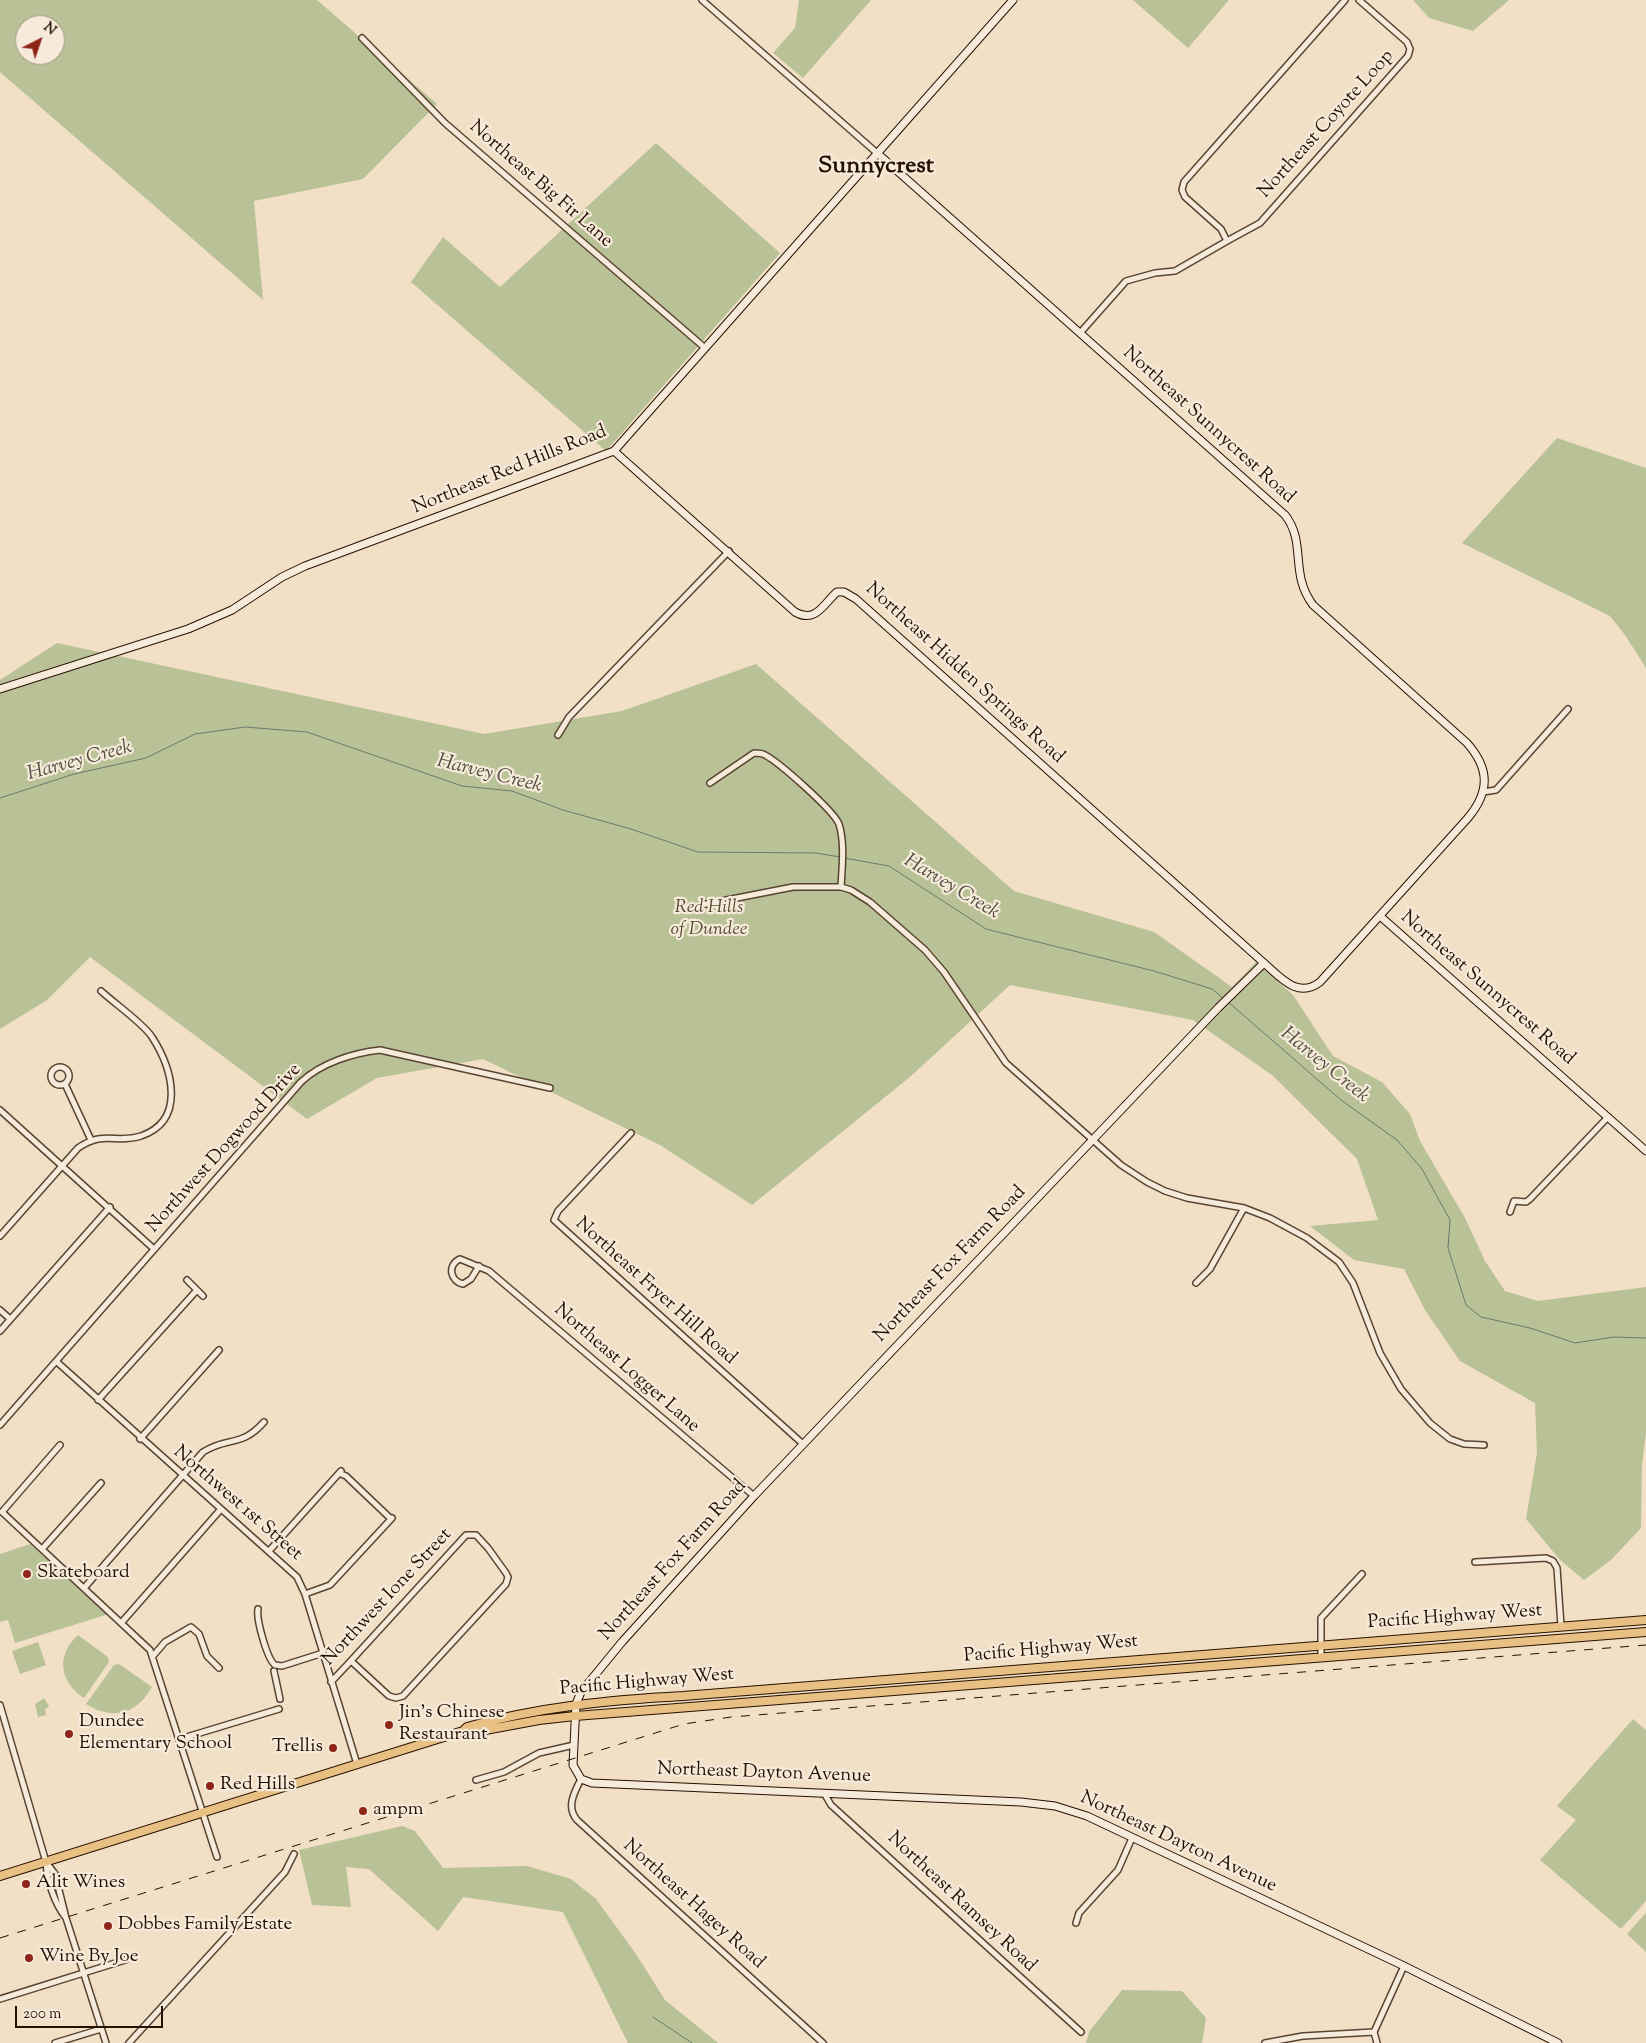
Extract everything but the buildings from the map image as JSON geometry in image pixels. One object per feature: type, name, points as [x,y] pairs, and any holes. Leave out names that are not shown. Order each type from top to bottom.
[{"type":"main road","name":"Pacific Highway West","points":[[463,1732],[467,1727],[508,1716],[576,1704],[1646,1620]]},
{"type":"main road","name":"Pacific Highway West","points":[[0,1876],[463,1732],[469,1733],[539,1720],[1646,1632]]},
{"type":"street","name":"Northeast Sunnycrest Road","points":[[702,0],[1285,515],[1296,541],[1299,578],[1307,596],[1322,614],[1467,743],[1482,766],[1483,792],[1474,810],[1380,916],[1646,1151]]},
{"type":"street","name":"Northeast Red Hills Road","points":[[0,689],[188,629],[232,610],[296,569],[614,451],[1013,0]]},
{"type":"street","points":[[1228,241],[1220,229],[1186,197],[1182,190],[1184,182],[1345,0]]},
{"type":"street","name":"Northeast Coyote Loop","points":[[1080,333],[1126,281],[1155,273],[1175,271],[1260,222],[1408,56],[1410,48],[1407,42],[1360,0]]},
{"type":"street","name":"Northeast Big Fir Lane","points":[[362,38],[445,123],[705,348]]},
{"type":"street","name":"Northeast Hidden Springs Road","points":[[614,451],[800,615],[807,617],[817,613],[837,592],[844,592],[853,596],[1264,963]]},
{"type":"street","points":[[558,735],[569,716],[605,682],[729,551]]},
{"type":"street","points":[[1483,792],[1496,790],[1568,709]]},
{"type":"street","points":[[710,783],[754,753],[762,754],[789,773],[835,817],[841,834],[841,887]]},
{"type":"street","points":[[700,905],[779,888],[841,887],[870,902],[924,950],[944,972],[1001,1057],[1094,1138],[1121,1165],[1147,1182],[1187,1198],[1244,1208],[1285,1225],[1326,1251],[1339,1262],[1352,1283],[1380,1353],[1401,1389],[1430,1423],[1450,1439],[1464,1444],[1484,1445]]},
{"type":"street","points":[[1264,963],[1298,989],[1310,989],[1320,982],[1380,916]]},
{"type":"street","name":"Northeast Fox Farm Road","points":[[575,1716],[576,1704],[581,1692],[622,1642],[754,1496],[1218,1008],[1264,963]]},
{"type":"street","points":[[0,1236],[78,1148],[91,1140],[102,1137],[129,1138],[149,1132],[162,1121],[168,1112],[172,1082],[152,1036],[101,991]]},
{"type":"street","name":"Northwest Dogwood Drive","points":[[0,1426],[301,1082],[321,1068],[354,1055],[380,1050],[550,1088]]},
{"type":"street","points":[[65,1084],[91,1140]]},
{"type":"street","points":[[0,1110],[110,1207],[154,1249]]},
{"type":"street","points":[[1510,1212],[1514,1201],[1526,1202],[1530,1199],[1608,1117]]},
{"type":"street","name":"Northeast Fryer Hill Road","points":[[631,1133],[556,1214],[554,1220],[803,1444]]},
{"type":"street","points":[[0,1331],[110,1207]]},
{"type":"street","points":[[1196,1283],[1210,1270],[1244,1208]]},
{"type":"street","name":"Northeast Logger Lane","points":[[479,1266],[471,1279],[463,1284],[455,1280],[451,1270],[453,1264],[460,1259],[479,1266],[500,1280],[695,1448],[754,1496]]},
{"type":"street","points":[[187,1280],[203,1296]]},
{"type":"street","points":[[98,1400],[197,1290]]},
{"type":"street","points":[[0,1310],[10,1319]]},
{"type":"street","points":[[140,1439],[219,1350]]},
{"type":"street","name":"Northwest 1st Street","points":[[56,1362],[140,1439],[297,1577],[305,1594],[356,1764]]},
{"type":"street","points":[[84,1588],[203,1452],[212,1446],[249,1437],[264,1422]]},
{"type":"street","points":[[60,1445],[2,1512],[142,1640],[153,1656],[217,1857]]},
{"type":"street","points":[[269,1551],[341,1473],[391,1518],[333,1582],[324,1588],[305,1594]]},
{"type":"street","points":[[43,1548],[101,1483]]},
{"type":"street","points":[[122,1622],[221,1510]]},
{"type":"street","name":"Northwest Ione Street","points":[[331,1682],[466,1535],[476,1535],[482,1541],[508,1577],[506,1584],[403,1696],[396,1698],[389,1696],[351,1661]]},
{"type":"street","points":[[1475,1562],[1546,1558],[1553,1561],[1557,1568],[1561,1626]]},
{"type":"street","points":[[1320,1658],[1321,1618],[1362,1574]]},
{"type":"street","points":[[258,1609],[258,1618],[267,1651],[271,1662],[275,1666],[282,1666],[323,1653]]},
{"type":"street","points":[[153,1656],[165,1642],[190,1627],[199,1634],[207,1656],[219,1668]]},
{"type":"street","points":[[274,1671],[280,1699]]},
{"type":"street","points":[[0,1706],[46,1862],[48,1877],[61,1911],[66,1918],[106,2043]]},
{"type":"street","points":[[180,1739],[279,1709]]},
{"type":"street","points":[[575,1716],[573,1765],[581,1779]]},
{"type":"street","points":[[476,1780],[504,1772],[539,1753],[574,1745]]},
{"type":"street","name":"Northeast Dayton Avenue","points":[[581,1779],[592,1783],[608,1784],[824,1792],[1055,1806],[1076,1812],[1404,1966],[1558,2043]]},
{"type":"street","name":"Northeast Hagey Road","points":[[581,1779],[570,1806],[572,1814],[577,1820],[823,2043]]},
{"type":"street","name":"Northeast Ramsey Road","points":[[824,1792],[831,1805],[1081,2032]]},
{"type":"street","points":[[1076,1923],[1079,1913],[1118,1870],[1132,1838]]},
{"type":"street","points":[[129,2043],[285,1872],[294,1854]]},
{"type":"street","points":[[0,1999],[125,1960]]},
{"type":"street","points":[[1377,2043],[1374,2032],[1404,1966]]},
{"type":"street","points":[[55,2043],[101,2029]]},
{"type":"street","points":[[1265,2043],[1303,2036],[1374,2032]]},
{"type":"green space","points":[[0,0],[317,0],[437,104],[363,179],[254,201],[263,300],[0,72]]},
{"type":"green space","points":[[799,0],[871,0],[803,78],[773,53],[795,28]]},
{"type":"green space","points":[[1133,0],[1229,0],[1188,48]]},
{"type":"green space","points":[[1413,0],[1509,0],[1473,31],[1429,18]]},
{"type":"green space","points":[[656,143],[780,253],[606,451],[411,282],[443,237],[500,287]]},
{"type":"green space","points":[[1557,438],[1646,468],[1646,668],[1625,635],[1610,616],[1462,543]]},
{"type":"green space","name":"Red Hills of Dundee","points":[[57,643],[484,734],[622,711],[756,664],[1014,891],[1154,932],[1232,987],[1256,962],[1293,995],[1333,1056],[1382,1082],[1410,1114],[1420,1141],[1465,1218],[1485,1261],[1505,1291],[1538,1301],[1646,1287],[1646,1433],[1642,1464],[1641,1528],[1611,1560],[1584,1580],[1560,1560],[1526,1519],[1537,1453],[1535,1403],[1460,1361],[1425,1310],[1404,1269],[1354,1260],[1310,1226],[1378,1220],[1357,1159],[1272,1075],[1193,1020],[1010,985],[911,1076],[752,1205],[660,1145],[483,1059],[377,1078],[307,1119],[90,957],[47,1000],[0,1029],[0,680]]},
{"type":"green space","points":[[30,1544],[109,1614],[15,1643],[8,1620],[0,1622],[0,1554]]},
{"type":"green space","points":[[78,1635],[108,1657],[109,1662],[84,1698],[69,1684],[63,1668],[66,1651]]},
{"type":"green space","points":[[38,1642],[46,1665],[20,1674],[12,1651]]},
{"type":"green space","points":[[119,1664],[152,1687],[146,1696],[132,1709],[124,1712],[106,1712],[86,1704],[114,1665]]},
{"type":"green space","points":[[44,1698],[49,1706],[45,1710],[46,1715],[38,1717],[35,1704]]},
{"type":"green space","points":[[1633,1719],[1646,1730],[1646,1901],[1621,1929],[1540,1860],[1576,1820],[1557,1806]]},
{"type":"green space","points":[[402,1826],[415,1831],[443,1868],[527,1866],[571,1879],[596,1899],[636,1954],[665,2000],[718,2043],[628,2043],[563,1912],[463,1897],[438,1931],[369,1869],[346,1867],[351,1907],[312,1905],[299,1850]]},
{"type":"green space","points":[[1646,1913],[1646,1952],[1627,1934]]},
{"type":"green space","points":[[1122,1990],[1182,1991],[1206,2018],[1202,2043],[1086,2043],[1089,2032]]},
{"type":"waterway","name":"Harvey Creek","points":[[0,798],[74,774],[146,758],[195,734],[245,727],[307,732],[462,786],[512,791],[563,810],[631,829],[698,852],[816,853],[840,857]]},
{"type":"waterway","name":"Harvey Creek","points":[[844,858],[889,866],[986,929],[1154,971],[1212,989],[1224,999]]},
{"type":"waterway","name":"Harvey Creek","points":[[1227,1001],[1341,1100],[1397,1140],[1422,1169],[1450,1220],[1448,1248],[1466,1305],[1481,1317],[1530,1328],[1575,1343],[1614,1337],[1646,1338]]},
{"type":"waterway","points":[[653,2017],[692,2043]]},
{"type":"railway","points":[[0,1938],[684,1724],[731,1717],[1646,1645]]},
{"type":"place","name":"Skateboard","points":[[27,1574]]},
{"type":"place","name":"Jin’s Chinese Restaurant","points":[[389,1725]]},
{"type":"place","name":"Dundee Elementary School","points":[[69,1734]]},
{"type":"place","name":"Trellis","points":[[333,1748]]},
{"type":"place","name":"Red Hills","points":[[210,1786]]},
{"type":"place","name":"ampm","points":[[363,1811]]},
{"type":"place","name":"Alit Wines","points":[[26,1884]]},
{"type":"place","name":"Dobbes Family Estate","points":[[108,1926]]},
{"type":"place","name":"Wine By Joe","points":[[29,1958]]},
{"type":"district","name":"Sunnycrest","points":[[876,168]]}]
